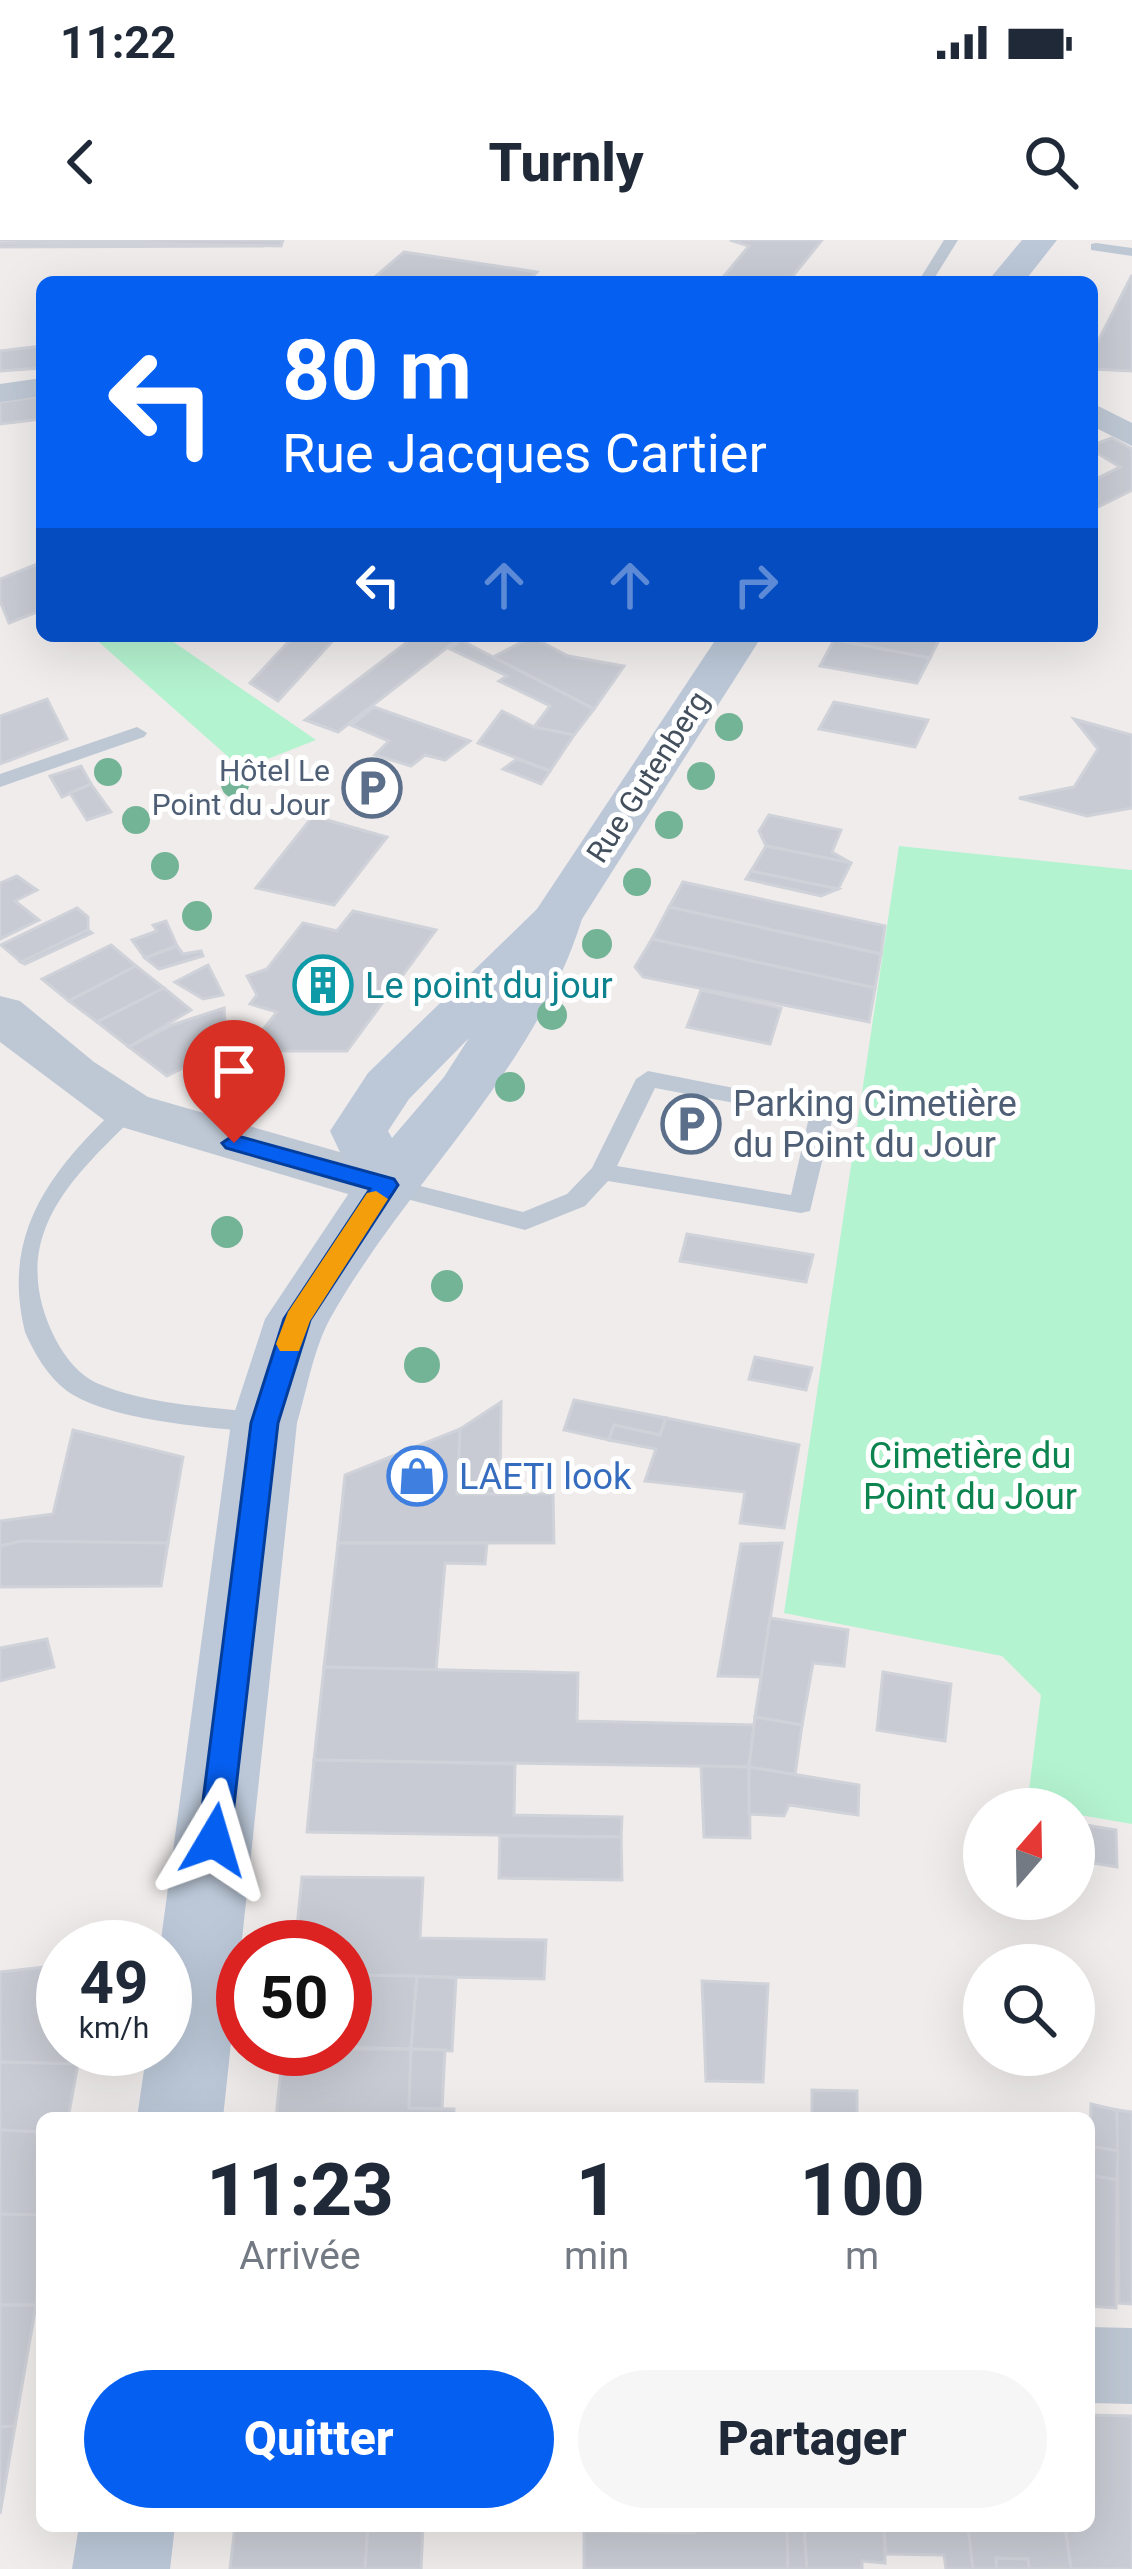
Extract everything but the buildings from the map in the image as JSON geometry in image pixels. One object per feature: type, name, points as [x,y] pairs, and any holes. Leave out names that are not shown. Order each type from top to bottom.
[{"type":"main road","name":"Rue Gutenberg","points":[[181,2112],[264,1423],[297,1319],[385,1185],[466,1089],[542,962],[556,919],[736,642]]},
{"type":"main road","points":[[121,2569],[126,2532]]},
{"type":"street","points":[[0,393],[36,388]]},
{"type":"street","points":[[1098,416],[1132,436]]},
{"type":"street","points":[[0,1013],[74,1075],[128,1110],[385,1185]]},
{"type":"street","points":[[1095,2365],[1132,2366]]},
{"type":"lane","points":[[1096,247],[1132,252]]},
{"type":"lane","points":[[945,276],[994,261]]},
{"type":"lane","points":[[0,781],[136,733]]},
{"type":"lane","points":[[385,1185],[525,1221],[576,1200],[602,1172],[648,1079],[822,1112],[801,1205],[602,1172]]},
{"type":"lane","points":[[128,1110],[42,1202],[24,1265],[34,1328],[76,1385],[183,1415],[264,1423]]},
{"type":"green space","points":[[99,642],[174,642],[316,740],[242,769]]},
{"type":"green space","name":"Cimetière du Point du Jour","points":[[899,846],[1132,870],[1132,1824],[1095,1818],[1095,1788],[1029,1788],[1041,1695],[1002,1656],[784,1613]]},
{"type":"slow traffic","points":[[289,1344],[297,1319],[376,1199]]},
{"type":"place","name":"Hôtel Le Point du Jour","points":[[372,788]]},
{"type":"place","name":"Le point du jour","points":[[323,985]]},
{"type":"place","name":"Parking Cimetière du Point du Jour","points":[[691,1124]]},
{"type":"place","name":"LAETI look","points":[[417,1476]]},
{"type":"route","points":[[214,1840],[264,1423],[297,1319],[385,1185],[234,1143]]}]
